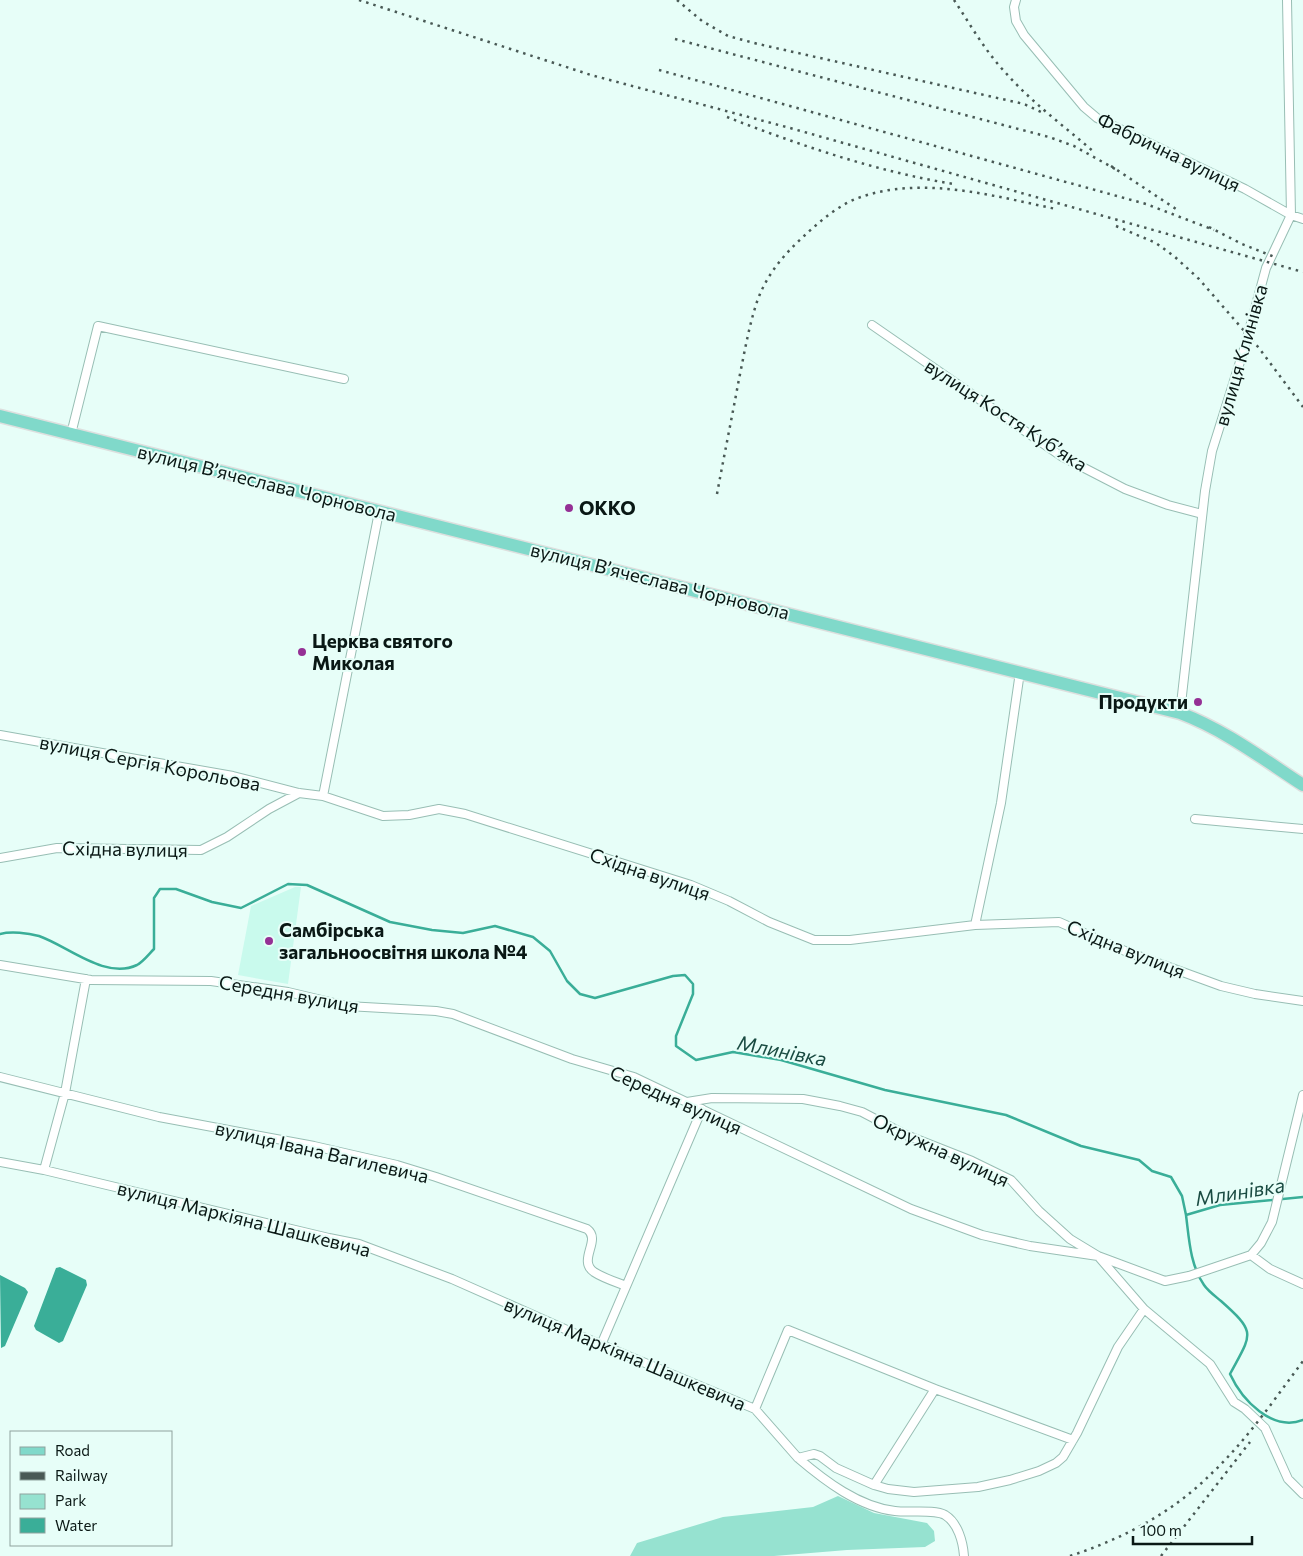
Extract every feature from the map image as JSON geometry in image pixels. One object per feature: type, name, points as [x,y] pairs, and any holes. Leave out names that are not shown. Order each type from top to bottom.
[{"type":"main road","name":"вулиця Вʼячеслава Чорновола","points":[[0,416],[1180,713],[1204,722],[1228,736],[1303,785]]},
{"type":"street","name":"Фабрична вулиця","points":[[1016,0],[1014,7],[1016,21],[1024,35],[1084,107],[1097,118],[1245,189],[1291,215],[1303,219]]},
{"type":"street","name":"вулиця Клинівка","points":[[1180,713],[1202,514],[1212,451],[1257,305],[1259,289],[1266,268],[1291,215],[1287,0]]},
{"type":"street","name":"вулиця Костя Кубʼяка","points":[[872,325],[1061,456],[1125,489],[1168,505],[1202,514]]},
{"type":"street","points":[[71,434],[98,326],[344,379]]},
{"type":"street","points":[[323,796],[379,512]]},
{"type":"street","points":[[976,925],[1001,803],[1020,672]]},
{"type":"street","name":"вулиця Сергія Корольова","points":[[0,735],[233,776],[299,793]]},
{"type":"street","name":"Східна вулиця","points":[[0,858],[57,848],[201,850],[227,837],[269,809],[299,793],[323,796],[383,816],[409,816],[439,810],[464,814],[691,885],[729,901],[769,922],[814,940],[850,940],[976,925],[1058,922],[1125,951],[1221,986],[1254,994],[1303,1001]]},
{"type":"street","points":[[1195,818],[1303,830]]},
{"type":"street","name":"Середня вулиця","points":[[0,965],[86,978],[211,981],[288,992],[347,1006],[436,1011],[453,1014],[572,1059],[634,1077],[911,1209],[982,1235],[1030,1246],[1098,1256]]},
{"type":"street","points":[[44,1170],[65,1093],[86,978]]},
{"type":"street","name":"вулиця Івана Вагилевича","points":[[0,1077],[159,1117],[378,1160],[436,1177],[591,1232],[593,1237],[587,1261],[589,1266],[593,1272],[626,1286]]},
{"type":"street","points":[[1303,1095],[1276,1207],[1268,1231],[1261,1243],[1251,1254],[1270,1269],[1303,1284]]},
{"type":"street","name":"Окружна вулиця","points":[[688,1102],[712,1098],[803,1099],[862,1112],[906,1135],[972,1161],[1011,1180],[1039,1211],[1070,1239],[1098,1256],[1165,1281],[1189,1276],[1251,1254]]},
{"type":"street","points":[[601,1345],[702,1108]]},
{"type":"street","name":"вулиця Маркіяна Шашкевича","points":[[0,1162],[44,1170],[359,1244],[452,1279],[601,1345],[755,1409],[798,1458],[822,1479],[878,1507],[894,1511],[936,1513],[946,1516],[957,1530],[964,1544],[964,1556]]},
{"type":"street","points":[[1098,1256],[1144,1309],[1210,1364],[1234,1402],[1245,1409],[1265,1428],[1288,1479],[1303,1494]]},
{"type":"street","points":[[798,1458],[814,1454],[820,1456],[836,1468],[874,1485],[888,1489],[914,1492],[978,1487],[1002,1482],[1056,1463],[1063,1457],[1073,1440],[1118,1347],[1144,1309]]},
{"type":"street","points":[[755,1409],[788,1330],[935,1389],[1073,1440]]},
{"type":"street","points":[[874,1485],[935,1389]]},
{"type":"shaded area","name":"Самбірська загальноосвітня школа №4","points":[[295,887],[301,887],[288,984],[238,975],[251,906]]},
{"type":"green space","points":[[838,1496],[874,1513],[927,1523],[934,1531],[935,1541],[925,1547],[847,1550],[774,1556],[630,1556],[637,1543],[723,1517],[813,1507]]},
{"type":"water","points":[[60,1267],[86,1280],[87,1285],[63,1341],[59,1343],[36,1330],[34,1326],[56,1268]]},
{"type":"water","points":[[0,1275],[25,1288],[28,1292],[5,1346],[1,1348]]},
{"type":"waterway","name":"Млинівка","points":[[0,934],[20,933],[39,936],[100,965],[112,968],[125,968],[139,964],[154,949],[154,898],[160,889],[176,889],[212,902],[241,908],[288,884],[307,885],[390,922],[432,930],[463,933],[495,926],[533,937],[550,951],[567,981],[580,994],[595,998],[673,976],[685,975],[693,984],[693,994],[676,1036],[676,1046],[696,1060],[733,1052],[781,1060],[885,1090],[1006,1115],[1081,1146],[1139,1160],[1152,1171],[1171,1177],[1182,1196],[1186,1215],[1220,1205],[1303,1197]]},
{"type":"waterway","points":[[1186,1215],[1191,1251],[1199,1277],[1204,1285],[1241,1320],[1245,1327],[1246,1341],[1230,1374],[1235,1384],[1250,1403],[1269,1418],[1291,1423],[1303,1420]]},
{"type":"railway","points":[[359,0],[591,75],[790,128],[1303,272]]},
{"type":"railway","points":[[677,0],[702,21],[728,36],[1024,104],[1041,112]]},
{"type":"railway","points":[[954,0],[991,55],[1015,83],[1094,152]]},
{"type":"railway","points":[[675,39],[1049,137],[1074,146],[1117,170]]},
{"type":"railway","points":[[659,70],[1146,204],[1214,230]]},
{"type":"railway","points":[[727,117],[782,138],[868,165],[954,184]]},
{"type":"railway","points":[[1111,166],[1176,209]]},
{"type":"railway","points":[[717,494],[746,343],[758,298],[780,261],[822,220],[843,205],[858,198],[882,191],[907,188],[957,190],[1056,209]]},
{"type":"railway","points":[[1116,226],[1156,243],[1199,279],[1259,348],[1303,407]]},
{"type":"railway","points":[[1209,227],[1242,244],[1277,258]]},
{"type":"railway","points":[[1070,1556],[1127,1533],[1163,1513],[1196,1488],[1248,1434],[1303,1361]]},
{"type":"railway","points":[[1161,1556],[1250,1442]]},
{"type":"place","name":"OKKO","points":[[569,508]]},
{"type":"place","name":"Церква святого Миколая","points":[[302,652]]},
{"type":"place","name":"Продукти","points":[[1198,702]]},
{"type":"place","name":"Самбірська загальноосвітня школа №4","points":[[269,941]]}]
